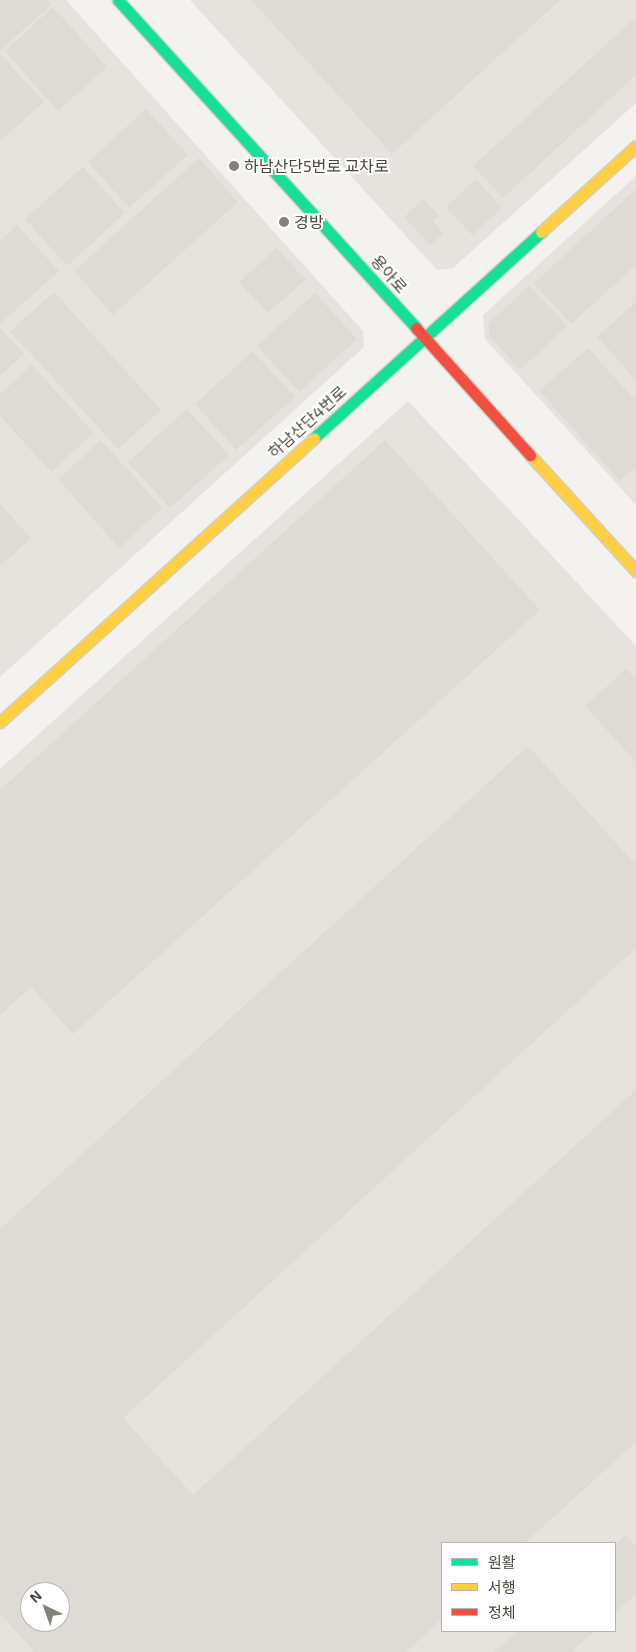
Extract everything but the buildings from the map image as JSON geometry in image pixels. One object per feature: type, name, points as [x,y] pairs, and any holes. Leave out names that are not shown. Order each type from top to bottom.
[{"type":"street","name":"용아로","points":[[118,0],[636,571]]},
{"type":"street","name":"하남산단4번로","points":[[0,722],[636,146]]},
{"type":"shaded area","points":[[0,0],[66,0],[363,331],[364,347],[0,677]]},
{"type":"shaded area","points":[[190,0],[636,0],[636,103],[453,268],[437,270]]},
{"type":"shaded area","points":[[636,176],[636,505],[485,339],[483,315]]},
{"type":"shaded area","points":[[408,401],[636,646],[636,1652],[0,1652],[0,769]]},
{"type":"shaded area","points":[[31,987],[102,1066],[0,1157],[0,1015]]},
{"type":"traffic: fast","points":[[118,0],[416,328]]},
{"type":"traffic: fast","points":[[314,438],[541,232]]},
{"type":"traffic: slow","points":[[541,232],[636,146]]},
{"type":"traffic: slow","points":[[0,722],[314,438]]},
{"type":"traffic: slow","points":[[530,455],[636,571]]},
{"type":"traffic: jam","points":[[416,328],[530,455]]},
{"type":"place","name":"하남산단5번로 교차로","points":[[234,166]]},
{"type":"place","name":"경방","points":[[284,222]]}]
